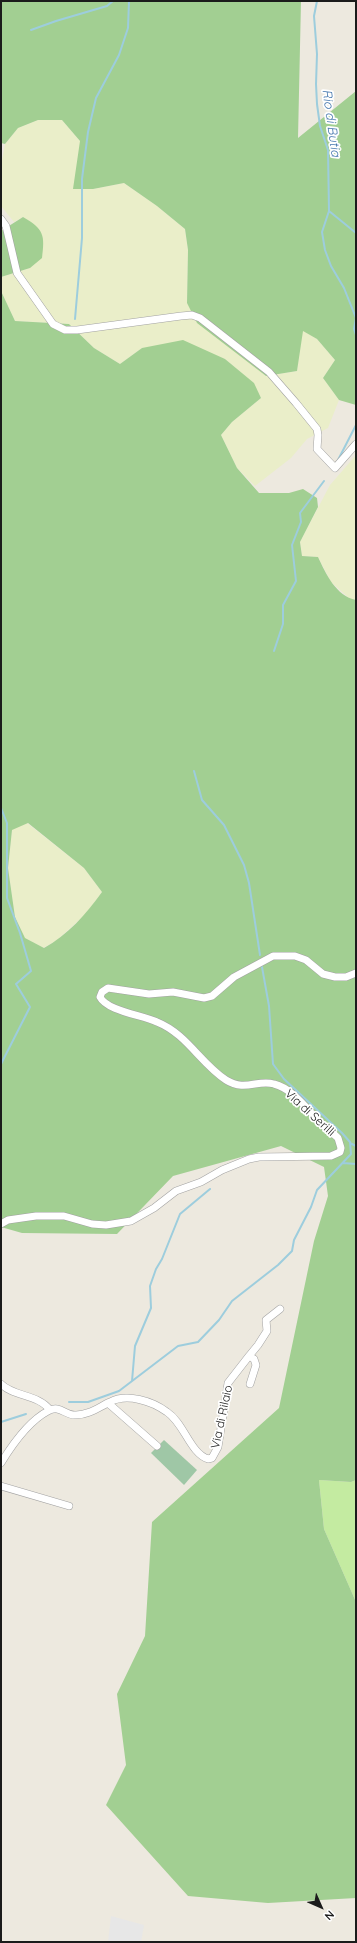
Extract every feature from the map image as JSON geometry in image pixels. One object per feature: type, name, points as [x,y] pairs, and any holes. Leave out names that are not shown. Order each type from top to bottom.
[{"type":"street","points":[[1,219],[6,226],[17,273],[53,324],[65,330],[77,330],[181,316],[192,315],[200,318],[269,372],[316,429],[318,435],[318,449],[335,468],[356,444]]},
{"type":"street","name":"Via di Serilli","points":[[1,1224],[8,1220],[53,1216],[64,1216],[92,1224],[106,1225],[131,1221],[154,1208],[176,1191],[201,1182],[222,1170],[249,1160],[260,1157],[325,1156],[336,1154],[341,1148],[338,1138],[294,1095],[273,1083],[247,1086],[228,1081],[209,1065],[182,1037],[172,1029],[154,1020],[106,1005],[100,997],[102,992],[108,988],[149,994],[173,992],[204,998],[212,996],[234,977],[273,956],[295,956],[306,960],[323,974],[335,977],[346,977],[356,974]]},
{"type":"street","name":"Via di Rilaio","points":[[50,1410],[54,1408],[61,1409],[76,1416],[93,1411],[108,1403],[128,1398],[163,1409],[178,1422],[199,1453],[208,1460],[212,1458],[218,1447],[228,1383],[258,1345],[267,1331],[266,1320],[280,1309]]},
{"type":"street","name":"Via di Rilaio","points":[[249,1356],[254,1359],[256,1365],[250,1384]]},
{"type":"street","points":[[1,1384],[8,1390],[27,1396],[46,1405],[50,1410],[33,1423],[1,1463]]},
{"type":"street","points":[[108,1403],[158,1446]]},
{"type":"street","points":[[1,1486],[69,1506]]},
{"type":"green space","points":[[1,1],[301,1],[298,138],[356,91],[356,405],[339,400],[323,378],[335,360],[317,339],[303,331],[297,371],[266,376],[197,323],[187,303],[188,250],[185,229],[157,206],[124,183],[93,189],[73,189],[80,141],[62,120],[38,120],[18,128],[5,144],[1,143]]},
{"type":"green space","points":[[38,120],[62,120],[80,141],[93,189],[124,183],[157,206],[185,229],[188,250],[187,303],[266,376],[297,371],[302,330],[317,339],[335,360],[323,378],[339,400],[328,428],[307,439],[291,458],[255,486],[237,468],[221,435],[232,422],[261,398],[253,383],[225,359],[142,348],[120,364],[94,348],[69,324],[15,321],[1,291],[1,277],[30,268],[23,217],[14,222],[1,206],[1,166],[5,144],[18,128]]},
{"type":"green space","points":[[23,217],[35,225],[42,233],[42,258],[30,268],[1,277],[1,231]]},
{"type":"green space","points":[[1,291],[15,321],[69,324],[94,348],[120,364],[142,348],[183,340],[225,359],[254,383],[261,398],[232,422],[221,435],[237,468],[259,493],[289,493],[303,489],[317,498],[318,507],[300,542],[302,556],[318,557],[328,577],[337,589],[349,598],[356,600],[356,1480],[351,1482],[319,1480],[324,1529],[356,1602],[356,1898],[268,1903],[188,1896],[106,1805],[126,1765],[117,1694],[145,1636],[152,1522],[279,1408],[314,1241],[328,1196],[324,1167],[281,1146],[173,1176],[117,1234],[22,1233],[1,1227]],"holes":[[[28,823],[84,868],[102,892],[90,908],[61,937],[44,948],[25,938],[15,917],[8,868],[12,830]]]},
{"type":"green space","points":[[356,455],[356,600],[350,599],[331,582],[318,557],[302,556],[300,542],[330,485]]},
{"type":"green space","points":[[27,823],[84,868],[102,892],[87,913],[56,941],[43,948],[25,938],[15,917],[8,868],[12,829]]},
{"type":"green space","points":[[164,1440],[197,1470],[184,1485],[151,1453]]},
{"type":"green space","points":[[319,1480],[351,1482],[356,1480],[356,1602],[324,1529]]},
{"type":"shaded area","points":[[111,1916],[144,1925],[141,1942],[108,1942]]},
{"type":"waterway","points":[[31,30],[107,6],[113,1]]},
{"type":"waterway","points":[[75,319],[82,238],[82,179],[88,132],[96,98],[119,55],[128,28],[129,1]]},
{"type":"waterway","name":"Rio di Butia","points":[[317,1],[314,16],[317,54],[317,104],[320,126],[328,150],[329,211],[322,232],[325,250],[331,266],[344,288],[356,318],[354,329],[356,335]]},
{"type":"waterway","points":[[329,211],[356,233]]},
{"type":"waterway","name":"Rio di Butia","points":[[338,460],[356,425]]},
{"type":"waterway","name":"Rio di Butia","points":[[274,651],[283,624],[283,605],[296,581],[292,545],[301,522],[300,513],[324,481]]},
{"type":"waterway","points":[[194,771],[202,800],[224,825],[244,865],[249,883],[260,955]]},
{"type":"waterway","points":[[1,808],[7,823],[7,898],[20,933],[31,971],[16,984],[30,1007],[1,1064]]},
{"type":"waterway","points":[[69,1402],[88,1402],[119,1391],[178,1346],[198,1342],[219,1320],[232,1301],[278,1265],[292,1251],[294,1240],[311,1207],[317,1190],[351,1154],[350,1142],[284,1079],[273,1064],[269,1006],[262,967]]},
{"type":"waterway","points":[[350,1143],[356,1146]]},
{"type":"waterway","points":[[343,1163],[356,1164]]},
{"type":"waterway","points":[[132,1381],[135,1346],[151,1308],[150,1286],[156,1269],[162,1259],[180,1214],[210,1189]]},
{"type":"waterway","points":[[1,1422],[26,1414]]}]
